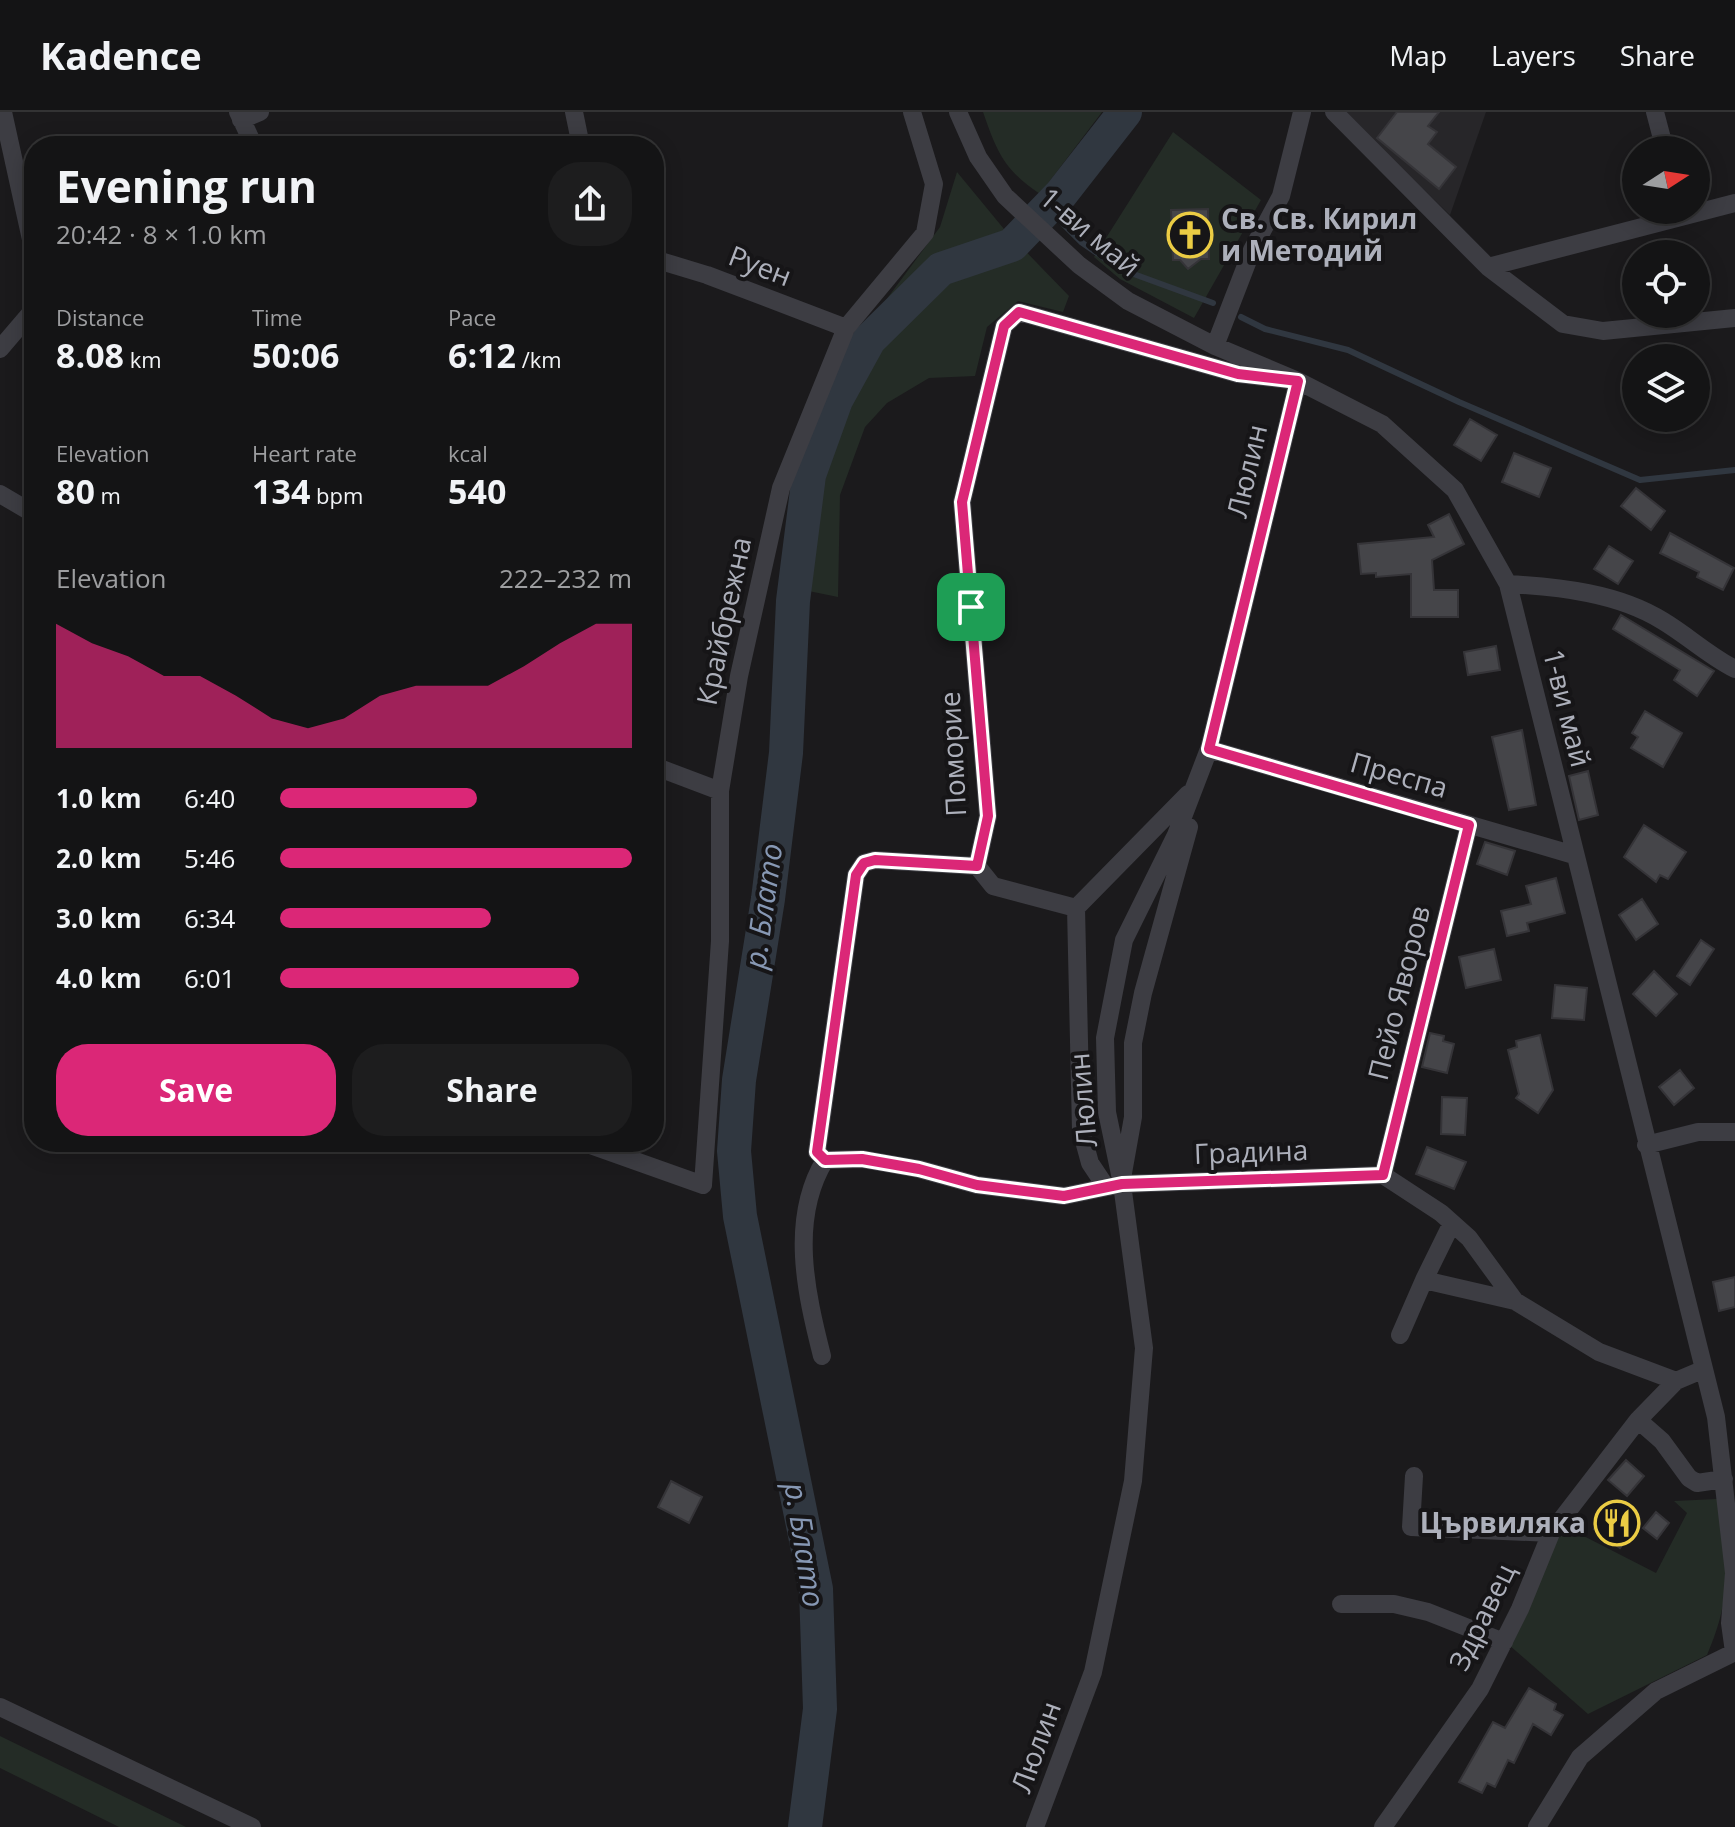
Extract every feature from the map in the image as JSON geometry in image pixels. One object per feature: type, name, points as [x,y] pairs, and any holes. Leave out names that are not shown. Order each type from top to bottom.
[{"type":"street","points":[[3,112],[24,208]]},
{"type":"street","points":[[249,136],[240,116],[260,112]]},
{"type":"street","points":[[574,112],[579,136]]},
{"type":"street","name":"Крайбрежна","points":[[610,1152],[703,1185],[720,941],[720,791],[739,676],[781,488],[846,328],[925,233],[934,184],[912,112]]},
{"type":"street","name":"1-ви май","points":[[958,112],[978,157],[1005,196],[1079,265],[1128,301],[1215,346],[1298,381],[1382,424],[1455,490],[1508,584],[1716,1417],[1735,1573],[1730,1623],[1734,1652]]},
{"type":"street","points":[[1215,346],[1252,250],[1281,196],[1302,112]]},
{"type":"street","points":[[1334,112],[1488,267],[1563,324],[1603,331],[1735,318]]},
{"type":"street","points":[[1655,112],[1661,136]]},
{"type":"street","points":[[1710,207],[1735,203]]},
{"type":"street","points":[[1488,267],[1638,224]]},
{"type":"street","name":"Руен","points":[[664,262],[707,275],[846,328]]},
{"type":"street","name":"Поморие","points":[[977,866],[988,816],[962,502],[1004,326],[1019,312],[1238,374],[1298,381]]},
{"type":"street","points":[[0,349],[24,321]]},
{"type":"street","name":"Люлин","points":[[1035,1827],[1093,1672],[1133,1481],[1144,1348],[1114,1186],[1107,1112],[1105,1038],[1124,940],[1176,835],[1209,749],[1298,381]]},
{"type":"street","points":[[0,494],[24,508]]},
{"type":"street","points":[[1508,584],[1552,587],[1615,600],[1661,620],[1735,669]]},
{"type":"street","name":"Преспа","points":[[1209,749],[1574,855]]},
{"type":"street","points":[[1114,1186],[1133,1117],[1133,1043],[1143,993],[1197,798],[1201,769]]},
{"type":"street","points":[[664,770],[720,791]]},
{"type":"street","points":[[1114,1186],[1090,1163],[1081,1130],[1076,908],[1190,792]]},
{"type":"street","name":"Пейо Яворов","points":[[1383,1175],[1469,825]]},
{"type":"street","points":[[1076,908],[993,886],[977,866],[875,860],[864,863],[856,875],[817,1152],[825,1160],[862,1159],[919,1169],[977,1185],[1064,1196],[1114,1186]]},
{"type":"street","points":[[1646,1145],[1698,1132],[1735,1132]]},
{"type":"street","points":[[822,1356],[805,1292],[804,1240],[811,1183],[825,1160]]},
{"type":"street","points":[[1383,1175],[1469,1238],[1515,1301]]},
{"type":"street","name":"Градина","points":[[1114,1186],[1383,1175]]},
{"type":"street","points":[[1400,1335],[1452,1223]]},
{"type":"street","points":[[1424,1280],[1515,1301],[1599,1352],[1676,1381]]},
{"type":"street","name":"Здравец","points":[[1383,1827],[1480,1689],[1551,1533],[1638,1420],[1676,1381],[1702,1370]]},
{"type":"street","points":[[1638,1420],[1662,1441],[1689,1478],[1697,1483],[1724,1479]]},
{"type":"street","points":[[1414,1476],[1411,1527],[1551,1533]]},
{"type":"street","points":[[1341,1604],[1394,1604],[1428,1612],[1504,1642]]},
{"type":"street","points":[[1537,1827],[1580,1757],[1656,1691],[1734,1652]]},
{"type":"street","points":[[0,1707],[252,1827]]},
{"type":"shaded area","points":[[983,112],[1102,112],[1040,194],[1018,177],[1003,159]]},
{"type":"shaded area","points":[[1343,112],[1486,112],[1450,215]]},
{"type":"shaded area","points":[[1173,132],[1261,200],[1194,318],[1120,279],[1094,257]]},
{"type":"shaded area","points":[[957,172],[1004,229],[1069,296],[1063,312],[1018,301],[987,327],[975,376],[929,378],[887,403],[865,427],[840,495],[838,597],[779,585],[795,474],[852,346],[940,227]]},
{"type":"shaded area","points":[[1717,1499],[1726,1578],[1721,1613],[1707,1655],[1588,1714],[1509,1645],[1547,1547],[1570,1529],[1656,1573],[1687,1513],[1674,1501]]},
{"type":"shaded area","points":[[0,1736],[186,1827],[119,1827],[0,1768]]},
{"type":"building","points":[[1397,112],[1439,112],[1428,126],[1437,132],[1428,144],[1456,167],[1439,189],[1377,138]]},
{"type":"building","name":"Св. Св. Кирил и Методий","points":[[1208,209],[1209,259],[1201,259],[1188,269],[1180,260],[1173,260],[1171,210]]},
{"type":"building","points":[[1470,419],[1497,435],[1481,461],[1454,445]]},
{"type":"building","points":[[1514,453],[1551,468],[1539,497],[1502,482]]},
{"type":"building","points":[[1636,488],[1665,511],[1651,530],[1621,506]]},
{"type":"building","points":[[1449,514],[1464,544],[1432,560],[1434,590],[1458,590],[1458,617],[1411,617],[1411,574],[1376,577],[1376,573],[1361,574],[1358,544],[1434,537],[1428,525]]},
{"type":"building","points":[[1670,533],[1734,568],[1723,590],[1697,577],[1699,572],[1660,553]]},
{"type":"building","points":[[1609,546],[1633,561],[1618,584],[1594,569]]},
{"type":"building","points":[[1621,615],[1714,671],[1697,696],[1674,680],[1680,670],[1613,629]]},
{"type":"building","points":[[1496,646],[1500,670],[1468,675],[1464,652]]},
{"type":"building","points":[[1645,711],[1682,733],[1663,767],[1631,748],[1638,737],[1632,733]]},
{"type":"building","points":[[1522,730],[1536,805],[1509,810],[1492,737]]},
{"type":"building","points":[[1588,771],[1598,815],[1579,820],[1569,776]]},
{"type":"building","points":[[1644,825],[1686,852],[1668,879],[1660,875],[1656,882],[1624,857]]},
{"type":"building","points":[[1485,842],[1515,851],[1507,875],[1477,864]]},
{"type":"building","points":[[1556,878],[1565,913],[1527,923],[1529,931],[1507,936],[1501,911],[1531,904],[1526,886]]},
{"type":"building","points":[[1642,899],[1658,924],[1636,940],[1619,915]]},
{"type":"building","points":[[1701,940],[1714,949],[1690,985],[1677,976]]},
{"type":"building","points":[[1494,949],[1501,980],[1466,988],[1459,957]]},
{"type":"building","points":[[1654,971],[1677,994],[1656,1016],[1633,994]]},
{"type":"building","points":[[1555,985],[1587,988],[1584,1020],[1552,1018]]},
{"type":"building","points":[[1430,1033],[1444,1036],[1443,1041],[1454,1044],[1447,1073],[1422,1067]]},
{"type":"building","points":[[1540,1035],[1553,1090],[1538,1113],[1516,1098],[1519,1094],[1508,1050],[1517,1047],[1516,1041]]},
{"type":"building","points":[[1680,1070],[1694,1088],[1674,1105],[1659,1087]]},
{"type":"building","points":[[1442,1097],[1467,1098],[1465,1135],[1441,1134]]},
{"type":"building","points":[[1427,1147],[1466,1162],[1454,1189],[1416,1174]]},
{"type":"building","points":[[1735,1277],[1735,1307],[1719,1311],[1713,1282]]},
{"type":"building","points":[[1626,1460],[1644,1476],[1627,1496],[1608,1480]]},
{"type":"building","points":[[671,1481],[702,1497],[689,1523],[658,1507]]},
{"type":"building","points":[[1613,1503],[1638,1522],[1620,1548],[1594,1529]]},
{"type":"building","points":[[1656,1512],[1669,1523],[1657,1539],[1643,1528]]},
{"type":"building","points":[[1529,1688],[1556,1704],[1554,1710],[1563,1715],[1551,1735],[1533,1724],[1514,1763],[1508,1760],[1495,1787],[1487,1783],[1482,1793],[1459,1782],[1493,1722],[1505,1728]]},
{"type":"waterway","name":"р. Блато","points":[[805,1827],[820,1709],[816,1589],[740,1216],[734,1151],[739,1080],[768,899],[786,753],[793,601],[809,475],[836,400],[869,340],[941,269],[1012,245],[1061,194],[1125,112]]},
{"type":"waterway","points":[[1047,208],[1081,242],[1120,269],[1213,303]]},
{"type":"waterway","points":[[1241,317],[1265,329],[1348,350],[1640,480],[1735,470]]},
{"type":"place","name":"Св. Св. Кирил и Методий","points":[[1190,235]]},
{"type":"place","name":"Цървиляка","points":[[1617,1523]]},
{"type":"route","points":[[1019,312],[1238,374],[1298,381],[1209,749],[1469,825],[1383,1175],[1122,1184],[1064,1196],[977,1185],[919,1169],[862,1159],[825,1160],[817,1152],[856,875],[864,863],[875,860],[977,866],[988,816],[971,607],[962,502],[1004,326],[1019,312]]}]
